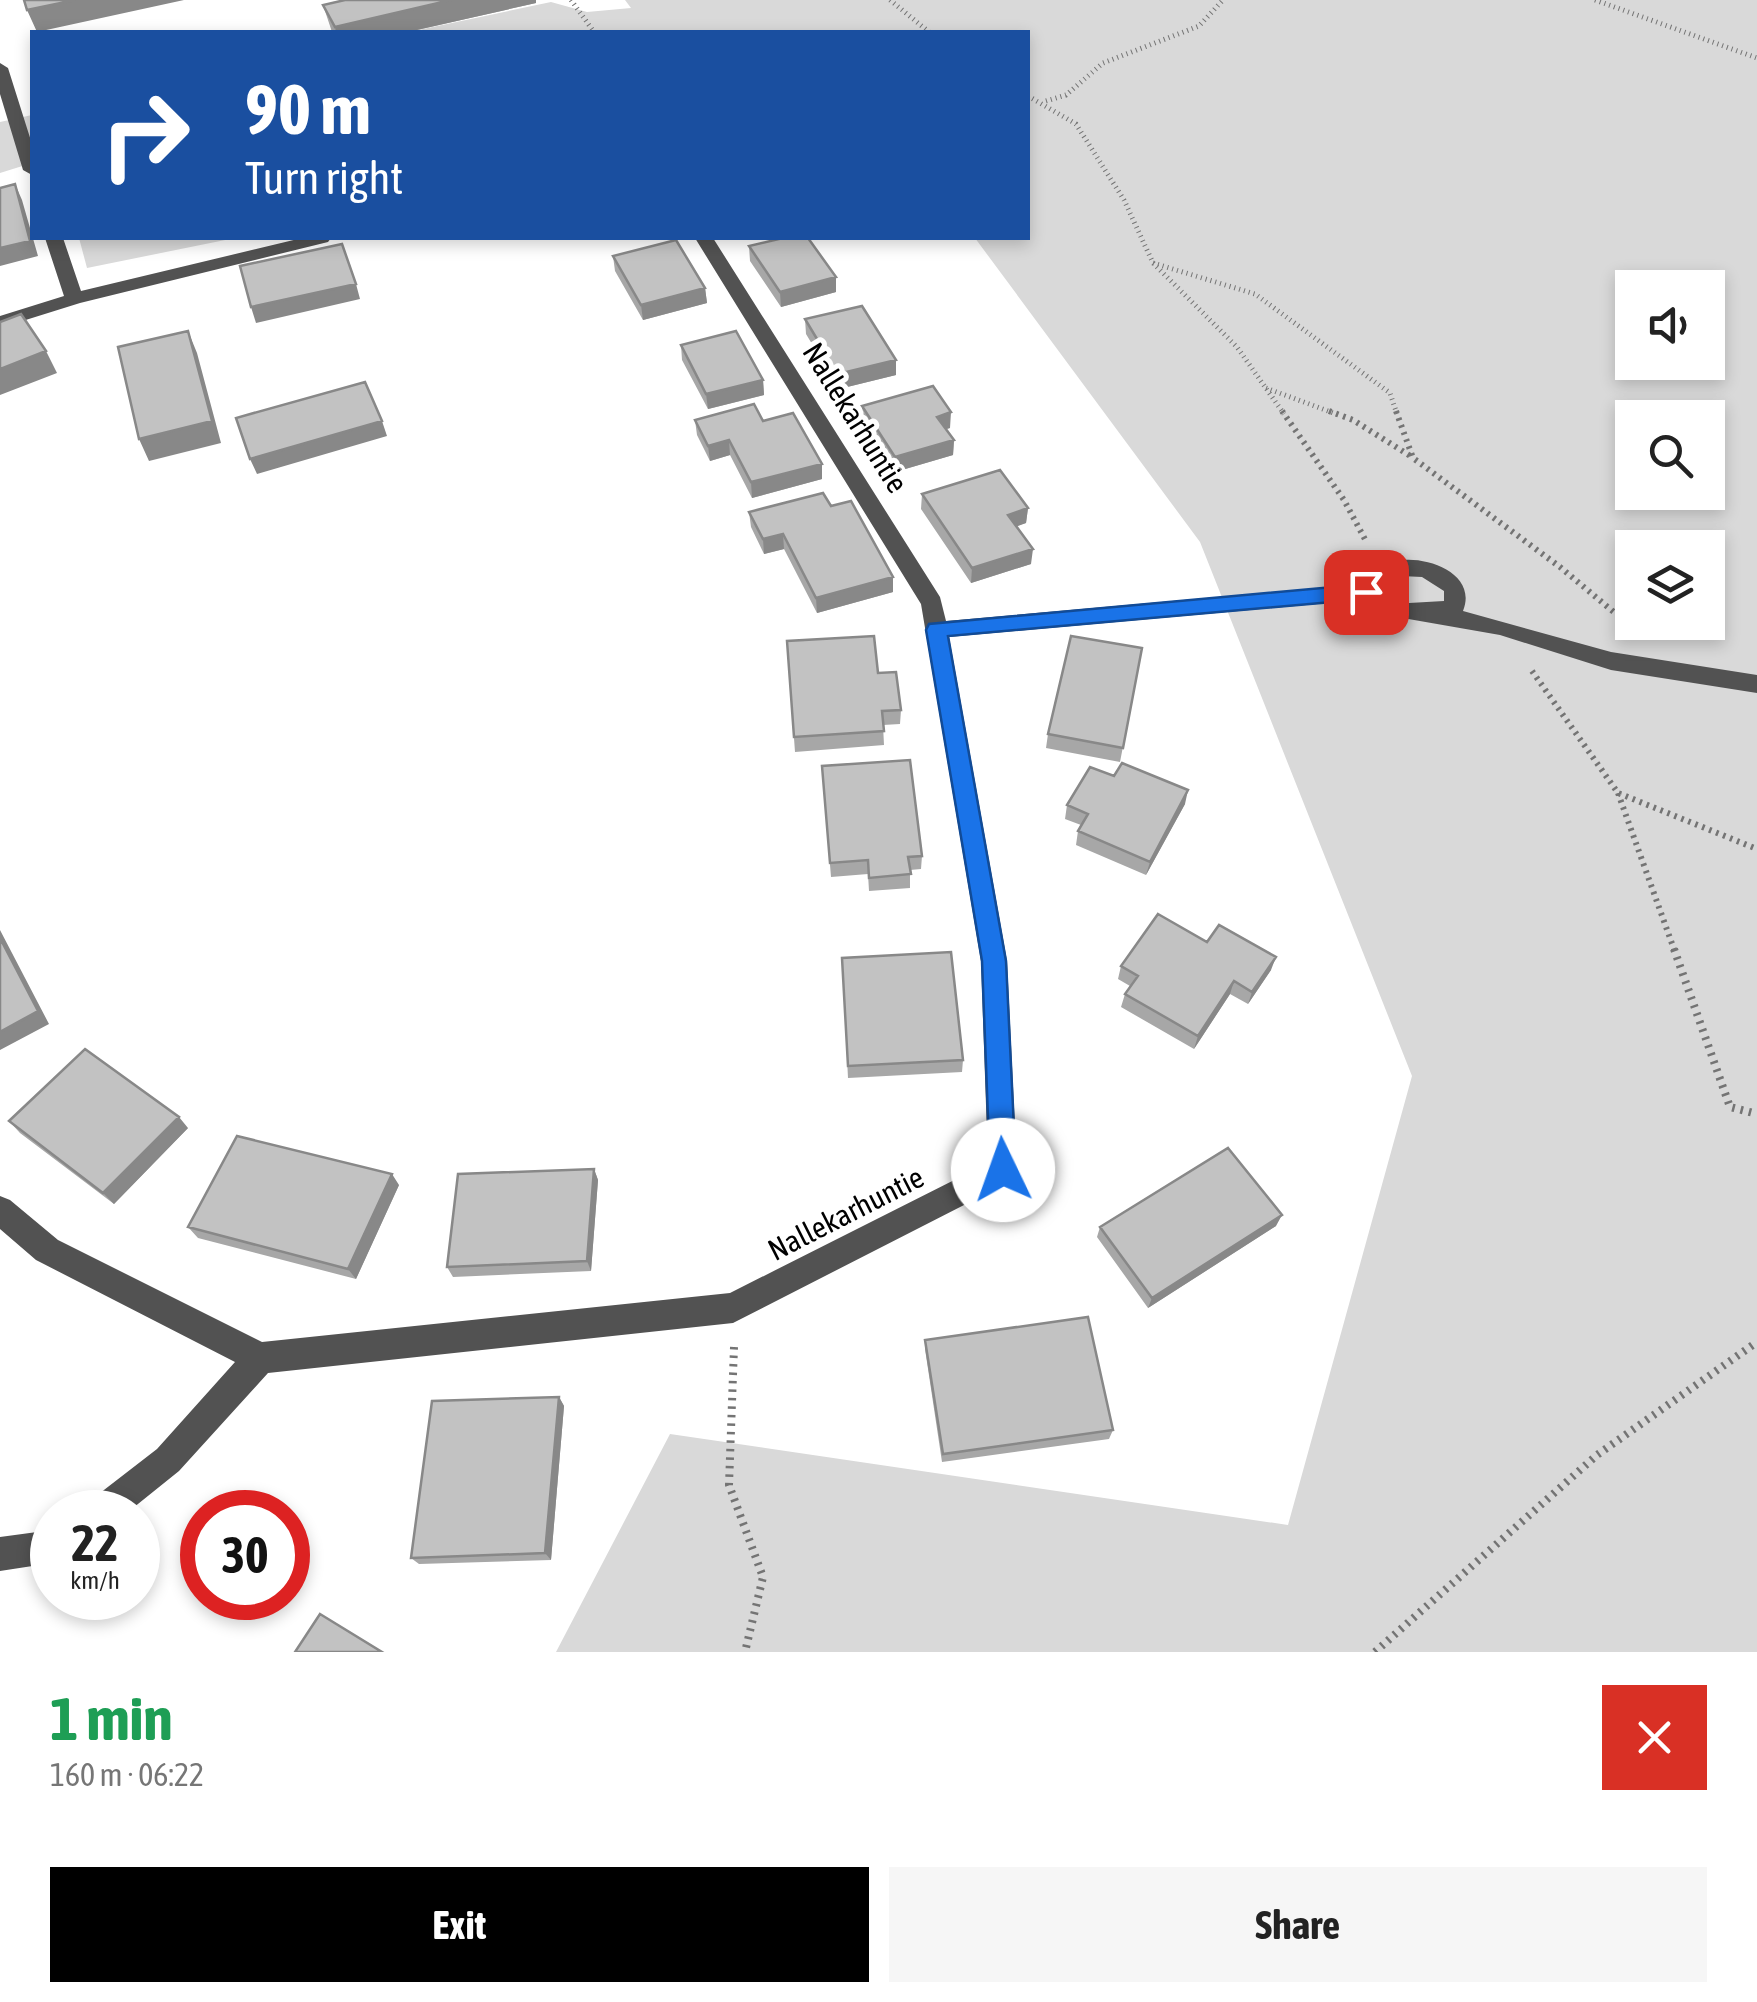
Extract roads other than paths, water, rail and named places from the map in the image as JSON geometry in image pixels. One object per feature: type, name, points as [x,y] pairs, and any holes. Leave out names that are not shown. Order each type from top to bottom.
[{"type":"street","points":[[0,68],[30,164]]},
{"type":"street","points":[[55,240],[74,299]]},
{"type":"street","points":[[0,322],[74,299],[314,240]]},
{"type":"street","name":"Nallekarhuntie","points":[[260,1358],[733,1308],[1003,1170],[994,961],[932,603],[700,240]]},
{"type":"street","points":[[1366,592],[1366,578],[1382,570],[1407,566],[1443,574],[1455,589],[1455,606],[1438,614]]},
{"type":"street","points":[[936,630],[1366,592],[1381,603],[1500,627],[1610,660],[1757,684]]},
{"type":"street","points":[[0,1210],[47,1250],[260,1358],[168,1460],[130,1490]]},
{"type":"street","points":[[0,1554],[30,1550]]}]
